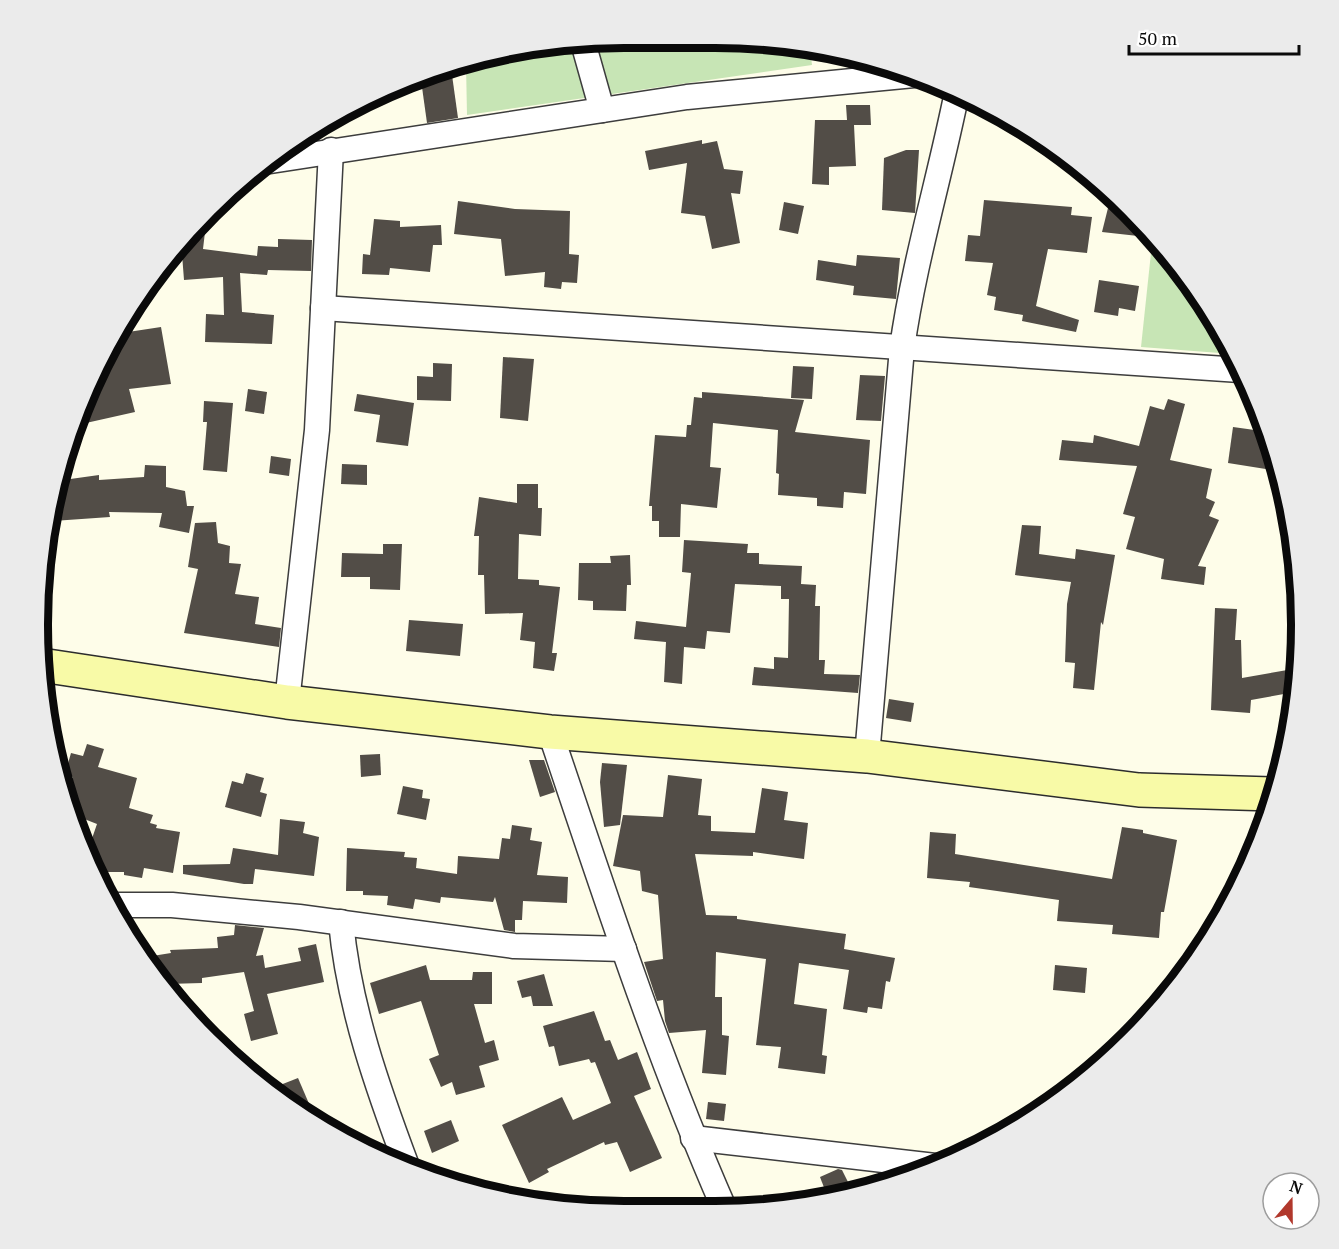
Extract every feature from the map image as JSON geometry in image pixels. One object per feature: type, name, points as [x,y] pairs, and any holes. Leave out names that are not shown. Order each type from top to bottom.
[{"type":"street","points":[[585,49],[602,110]]},
{"type":"street","points":[[286,158],[687,97],[893,77]]},
{"type":"street","points":[[867,756],[902,348],[909,300],[944,159],[955,101]]},
{"type":"street","points":[[287,702],[317,430],[331,150]]},
{"type":"street","points":[[323,308],[1232,369]]},
{"type":"street","points":[[49,666],[287,702],[550,732],[867,756],[1139,790],[1265,795]]},
{"type":"street","points":[[550,732],[624,949],[693,1138],[721,1201]]},
{"type":"street","points":[[121,905],[172,906],[341,922],[514,946],[624,949]]},
{"type":"street","points":[[341,922],[345,967],[372,1068],[404,1157]]},
{"type":"street","points":[[693,1138],[917,1164]]},
{"type":"green space","points":[[624,48],[752,49],[811,56],[812,65],[467,115],[466,71],[512,59],[587,49]]},
{"type":"green space","points":[[1151,248],[1194,304],[1223,353],[1141,347]]},
{"type":"building","points":[[452,75],[458,118],[427,123],[422,85]]},
{"type":"building","points":[[846,105],[870,105],[871,125],[854,125],[856,166],[829,167],[829,185],[812,184],[815,120],[847,120]]},
{"type":"building","points":[[702,140],[702,144],[717,141],[724,169],[743,171],[740,194],[731,193],[740,243],[712,249],[705,216],[681,213],[687,163],[649,170],[645,151]]},
{"type":"building","points":[[906,150],[919,150],[915,213],[882,210],[884,158]]},
{"type":"building","points":[[984,200],[1072,207],[1071,215],[1092,217],[1087,253],[1048,249],[1036,306],[1079,320],[1076,332],[1022,321],[1023,315],[994,310],[996,297],[987,295],[993,263],[965,261],[968,235],[980,236]]},
{"type":"building","points":[[458,201],[515,209],[570,211],[569,254],[579,255],[577,283],[562,282],[561,289],[544,287],[545,272],[505,276],[501,239],[454,234]]},
{"type":"building","points":[[784,202],[804,206],[798,234],[779,230]]},
{"type":"building","points":[[1109,204],[1141,236],[1102,232]]},
{"type":"building","points":[[374,219],[400,221],[400,227],[441,225],[442,245],[433,245],[430,272],[390,268],[389,275],[362,274],[363,254],[370,255]]},
{"type":"building","points":[[205,229],[203,249],[257,256],[258,246],[278,247],[278,239],[312,240],[311,271],[268,270],[267,275],[240,273],[242,312],[274,315],[272,344],[205,342],[206,314],[224,315],[223,277],[184,280],[182,255]]},
{"type":"building","points":[[857,255],[900,258],[896,299],[853,295],[854,286],[816,280],[818,260],[856,266]]},
{"type":"building","points":[[1099,280],[1139,286],[1135,311],[1119,308],[1118,316],[1094,312]]},
{"type":"building","points":[[161,327],[171,384],[129,389],[135,412],[85,423],[107,370],[127,332]]},
{"type":"building","points":[[503,357],[534,359],[528,421],[500,418]]},
{"type":"building","points":[[433,363],[452,364],[451,401],[417,400],[417,376],[433,377]]},
{"type":"building","points":[[793,366],[814,367],[812,399],[791,398]]},
{"type":"building","points":[[860,375],[885,376],[881,421],[856,420]]},
{"type":"building","points":[[248,389],[267,392],[264,414],[245,411]]},
{"type":"building","points":[[702,392],[804,400],[795,432],[870,440],[866,494],[844,492],[843,508],[817,506],[817,498],[778,495],[779,474],[776,473],[778,430],[713,423],[710,467],[721,468],[717,508],[681,504],[680,537],[659,537],[659,521],[652,521],[652,506],[649,506],[655,435],[686,437],[687,425],[691,425],[694,397],[702,398]]},
{"type":"building","points":[[357,394],[414,403],[408,446],[376,442],[380,415],[354,411]]},
{"type":"building","points":[[1168,399],[1185,404],[1170,460],[1212,469],[1206,498],[1215,502],[1209,516],[1219,520],[1198,566],[1206,567],[1204,585],[1161,579],[1164,559],[1126,549],[1135,517],[1123,514],[1137,466],[1059,460],[1062,440],[1093,443],[1094,435],[1139,446],[1150,406],[1164,410]]},
{"type":"building","points":[[204,401],[233,403],[227,472],[203,470],[207,422],[203,422]]},
{"type":"building","points":[[1233,427],[1257,430],[1269,470],[1228,463]]},
{"type":"building","points":[[271,456],[291,459],[289,476],[269,473]]},
{"type":"building","points":[[342,464],[367,465],[367,485],[341,484]]},
{"type":"building","points":[[145,465],[166,466],[166,487],[185,491],[187,506],[194,506],[189,533],[159,527],[162,513],[109,512],[110,517],[58,521],[67,479],[99,475],[99,480],[144,477]]},
{"type":"building","points":[[517,484],[538,484],[538,508],[542,508],[541,536],[519,534],[518,579],[539,580],[539,585],[560,587],[552,653],[557,653],[554,671],[533,668],[535,642],[520,640],[523,613],[485,614],[484,575],[478,575],[479,536],[474,536],[479,497],[517,503]]},
{"type":"building","points":[[216,522],[218,543],[230,546],[229,563],[241,564],[235,594],[259,597],[255,624],[281,628],[279,647],[184,633],[198,569],[188,567],[195,523]]},
{"type":"building","points":[[1022,525],[1041,526],[1039,554],[1075,559],[1076,549],[1115,555],[1103,625],[1101,622],[1094,690],[1073,688],[1075,663],[1065,662],[1067,604],[1071,582],[1015,575]]},
{"type":"building","points":[[684,540],[748,544],[747,553],[759,553],[759,564],[802,566],[801,584],[816,585],[815,606],[820,606],[819,660],[825,660],[824,674],[860,675],[858,693],[752,685],[754,667],[774,669],[774,657],[788,658],[789,599],[781,599],[781,586],[735,584],[730,633],[707,631],[705,649],[684,647],[682,684],[664,682],[666,642],[634,639],[636,621],[686,627],[691,573],[682,572]]},
{"type":"building","points":[[383,544],[402,544],[400,590],[370,589],[370,577],[341,577],[342,553],[383,554]]},
{"type":"building","points":[[630,555],[631,585],[627,585],[626,611],[593,610],[593,601],[578,600],[579,563],[611,563],[610,556]]},
{"type":"building","points":[[1215,608],[1237,609],[1235,640],[1241,640],[1242,678],[1289,670],[1287,694],[1251,700],[1250,713],[1211,710]]},
{"type":"building","points":[[409,620],[463,624],[460,656],[406,651]]},
{"type":"building","points":[[889,699],[914,703],[911,722],[886,718]]},
{"type":"building","points":[[87,744],[104,749],[98,767],[137,778],[129,808],[153,815],[150,823],[157,825],[156,828],[180,832],[173,873],[144,868],[142,878],[124,875],[124,872],[104,872],[91,842],[97,824],[82,818],[71,783],[73,777],[68,775],[67,768],[71,753],[83,756]]},
{"type":"building","points":[[380,754],[381,775],[361,777],[360,755]]},
{"type":"building","points":[[529,760],[544,760],[555,792],[540,797]]},
{"type":"building","points":[[602,763],[627,765],[620,825],[604,827],[600,782]]},
{"type":"building","points":[[246,773],[264,778],[260,792],[267,794],[261,817],[225,807],[232,781],[243,784]]},
{"type":"building","points":[[668,775],[702,779],[698,815],[711,816],[711,831],[755,833],[762,788],[788,792],[784,820],[808,823],[804,859],[753,852],[753,856],[695,854],[706,915],[737,916],[737,919],[846,934],[844,949],[895,958],[890,982],[886,981],[882,1009],[868,1007],[867,1013],[843,1009],[849,970],[799,963],[794,1004],[827,1009],[822,1055],[827,1056],[825,1074],[778,1068],[781,1047],[756,1045],[766,959],[716,952],[715,997],[722,997],[722,1035],[729,1036],[726,1075],[702,1073],[706,1030],[669,1033],[663,1000],[657,1001],[644,962],[663,959],[658,895],[642,891],[640,871],[613,866],[623,815],[663,817]]},
{"type":"building","points":[[403,786],[423,790],[422,798],[430,799],[426,820],[397,814]]},
{"type":"building","points":[[280,819],[305,822],[303,833],[319,837],[314,876],[255,869],[253,884],[244,884],[183,874],[183,865],[230,864],[233,848],[278,855]]},
{"type":"building","points":[[512,825],[532,828],[530,840],[542,842],[537,875],[568,877],[567,903],[523,901],[522,920],[515,920],[515,932],[504,930],[495,897],[493,902],[441,897],[440,903],[415,899],[413,909],[387,905],[388,896],[363,895],[363,891],[346,891],[347,848],[405,852],[404,857],[417,858],[416,868],[457,874],[458,856],[499,859],[502,838],[510,839]]},
{"type":"building","points":[[1122,827],[1143,830],[1143,833],[1177,840],[1164,912],[1161,912],[1159,938],[1112,934],[1113,925],[1057,921],[1059,900],[969,887],[970,882],[927,878],[930,832],[956,834],[955,854],[1112,879]]},
{"type":"building","points":[[235,925],[264,928],[256,956],[263,955],[265,968],[301,961],[298,948],[316,944],[324,982],[267,994],[278,1034],[251,1041],[244,1014],[254,1011],[244,972],[202,978],[202,983],[174,984],[153,956],[171,953],[170,950],[218,948],[217,937],[234,935]]},
{"type":"building","points":[[426,965],[430,980],[472,980],[473,972],[492,972],[492,1004],[474,1004],[485,1043],[494,1040],[499,1060],[479,1066],[485,1087],[456,1095],[452,1082],[441,1087],[429,1059],[439,1055],[421,1001],[379,1014],[370,983]]},
{"type":"building","points":[[1055,965],[1087,968],[1085,993],[1053,990]]},
{"type":"building","points":[[544,974],[553,1006],[533,1006],[531,996],[522,998],[517,981]]},
{"type":"building","points":[[594,1011],[605,1041],[610,1040],[618,1060],[637,1052],[651,1089],[634,1096],[662,1158],[630,1172],[617,1142],[605,1145],[604,1142],[547,1169],[549,1172],[529,1183],[502,1125],[562,1097],[573,1120],[611,1103],[595,1062],[591,1063],[589,1059],[559,1066],[554,1046],[549,1047],[543,1026]]},
{"type":"building","points":[[298,1078],[310,1106],[304,1104],[279,1086]]},
{"type":"building","points":[[708,1102],[726,1104],[724,1121],[706,1119]]},
{"type":"building","points":[[451,1120],[459,1141],[432,1153],[424,1131]]},
{"type":"building","points":[[838,1169],[842,1170],[849,1185],[825,1190],[820,1177]]}]
